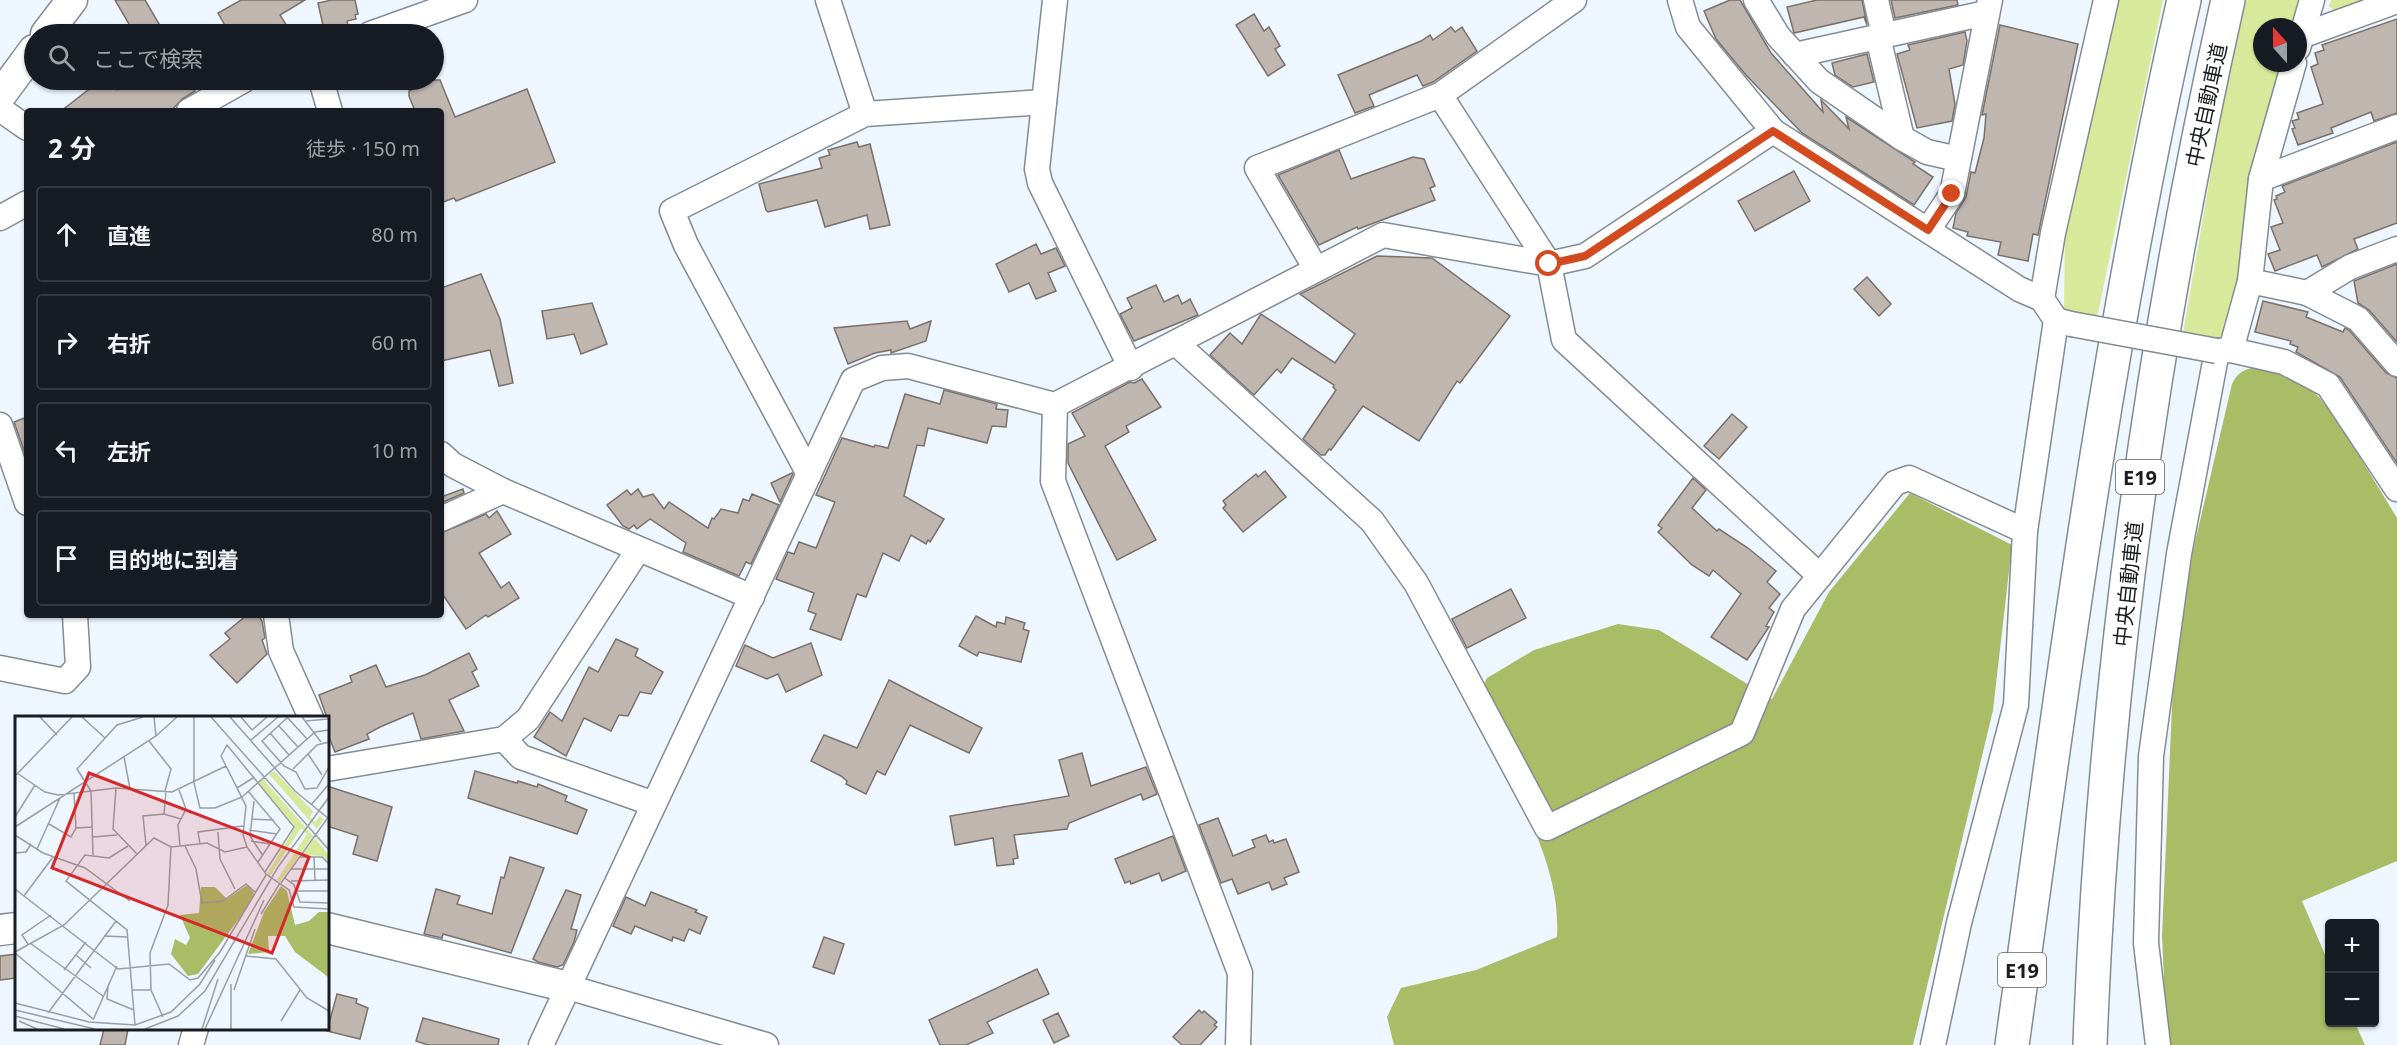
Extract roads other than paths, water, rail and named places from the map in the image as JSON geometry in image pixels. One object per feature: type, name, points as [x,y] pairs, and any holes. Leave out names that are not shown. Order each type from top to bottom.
[{"type":"highway","name":"中央自動車道","points":[[2033,895],[2055,725],[2098,447],[2140,208],[2184,0]]},
{"type":"highway","name":"中央自動車道","points":[[2093,960],[2103,816],[2142,458],[2183,215],[2228,0]]},
{"type":"highway","name":"E19","points":[[2012,1045],[2033,895]]},
{"type":"highway","name":"E19","points":[[2025,1045],[2033,895]]},
{"type":"highway","points":[[2090,1045],[2093,960]]},
{"type":"highway","points":[[2093,960],[2096,1045]]},
{"type":"street","points":[[54,24],[72,0]]},
{"type":"street","points":[[828,0],[865,114]]},
{"type":"street","points":[[1055,0],[1037,169],[1040,183],[1131,368]]},
{"type":"street","points":[[1316,269],[1257,168],[1440,95],[1574,0]]},
{"type":"street","points":[[1680,0],[1688,27],[1773,131],[2019,289],[2042,299],[2064,322],[2284,362],[2328,385],[2397,489]]},
{"type":"street","points":[[1756,0],[1778,36],[1819,81],[1902,138],[1927,152],[1958,159]]},
{"type":"street","points":[[1876,0],[1902,138]]},
{"type":"street","points":[[2042,299],[2053,233],[2106,0]]},
{"type":"street","points":[[2307,18],[2312,0]]},
{"type":"street","points":[[2307,39],[2397,1]]},
{"type":"street","points":[[396,24],[454,2]]},
{"type":"street","points":[[1794,55],[1881,36],[1988,7],[1952,194],[1928,230]]},
{"type":"street","points":[[0,96],[24,64]]},
{"type":"street","points":[[2158,1045],[2146,943],[2151,756],[2179,554],[2224,350],[2250,282],[2261,179],[2291,72]]},
{"type":"street","points":[[194,108],[226,90]]},
{"type":"street","points":[[324,90],[329,108]]},
{"type":"street","points":[[1440,95],[1549,264],[1564,340],[1820,576]]},
{"type":"street","points":[[809,474],[686,245],[672,211],[865,114],[1044,102]]},
{"type":"street","points":[[0,109],[24,126]]},
{"type":"street","points":[[2261,179],[2397,128]]},
{"type":"street","points":[[542,1045],[853,380],[882,368],[908,366],[1055,405],[1131,368],[1383,235],[1549,264],[1585,256],[1773,131]]},
{"type":"street","points":[[0,218],[24,204]]},
{"type":"street","points":[[2307,294],[2350,267],[2397,249]]},
{"type":"street","points":[[2250,282],[2307,294],[2358,319],[2397,364]]},
{"type":"street","points":[[1932,1045],[1959,923],[2016,705],[2025,531],[2064,322]]},
{"type":"street","points":[[1177,344],[1372,520],[1416,583],[1547,828],[1742,734],[1793,609],[1895,483],[1909,478],[2025,531]]},
{"type":"street","points":[[1055,405],[1053,481],[1240,973],[1238,1045]]},
{"type":"street","points":[[0,425],[24,494]]},
{"type":"street","points":[[444,457],[453,465],[503,490],[638,550],[752,597]]},
{"type":"street","points":[[444,518],[503,490]]},
{"type":"street","points":[[329,764],[504,739],[528,719],[638,550]]},
{"type":"street","points":[[0,668],[65,681],[78,667],[75,618]]},
{"type":"street","points":[[276,618],[281,651],[309,716]]},
{"type":"street","points":[[504,739],[521,757],[654,804]]},
{"type":"street","points":[[0,930],[15,928]]},
{"type":"street","points":[[328,928],[568,987],[766,1045]]},
{"type":"street","points":[[191,1045],[195,1030]]}]
